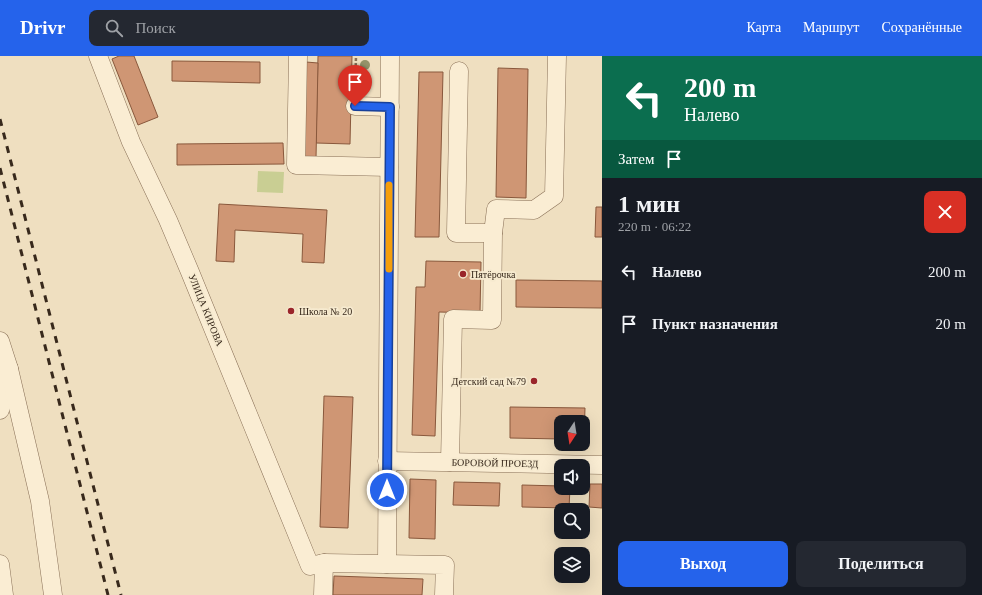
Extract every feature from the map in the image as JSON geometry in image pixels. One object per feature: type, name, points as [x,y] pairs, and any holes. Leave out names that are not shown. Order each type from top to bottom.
[{"type":"street","name":"УЛИЦА КИРОВА","points":[[98,56],[131,142],[168,220],[317,565]]},
{"type":"street","points":[[298,56],[296,165],[389,167]]},
{"type":"street","points":[[387,564],[390,56]]},
{"type":"street","points":[[450,462],[453,319],[492,320],[493,233],[496,209],[534,210],[554,196],[557,56]]},
{"type":"street","points":[[459,71],[456,233],[493,233]]},
{"type":"street","points":[[355,106],[390,107]]},
{"type":"street","points":[[0,341],[9,369],[40,501],[53,595]]},
{"type":"street","points":[[0,410],[9,369]]},
{"type":"street","name":"БОРОВОЙ ПРОЕЗД","points":[[387,461],[602,465]]},
{"type":"street","points":[[0,564],[4,595]]},
{"type":"street","points":[[323,595],[317,565],[387,564],[445,565],[444,595]]},
{"type":"path","points":[[355,106],[356,56]]},
{"type":"green space","points":[[258,171],[284,172],[283,193],[257,192]]},
{"type":"building","points":[[119,56],[134,56],[158,117],[138,125],[112,59]]},
{"type":"building","points":[[318,56],[352,56],[350,144],[316,143]]},
{"type":"building","points":[[172,61],[260,62],[260,83],[172,81]]},
{"type":"building","points":[[306,62],[318,63],[316,158],[304,158]]},
{"type":"building","points":[[498,68],[528,69],[526,198],[496,197]]},
{"type":"building","points":[[419,72],[443,72],[439,237],[415,237]]},
{"type":"building","points":[[283,143],[284,164],[177,165],[177,144]]},
{"type":"building","points":[[219,204],[327,210],[324,263],[302,262],[303,234],[235,230],[234,262],[216,261]]},
{"type":"building","points":[[596,207],[602,207],[602,237],[595,237]]},
{"type":"building","points":[[426,261],[481,262],[480,313],[439,312],[435,436],[412,435],[416,287],[425,287]]},
{"type":"building","points":[[516,280],[602,281],[602,308],[516,307]]},
{"type":"building","points":[[324,396],[353,397],[348,528],[320,527]]},
{"type":"building","points":[[510,407],[585,408],[585,415],[554,415],[554,439],[510,438]]},
{"type":"building","points":[[410,479],[436,480],[435,539],[409,538]]},
{"type":"building","points":[[454,482],[500,483],[499,506],[453,505]]},
{"type":"building","points":[[590,484],[602,484],[602,508],[590,507]]},
{"type":"building","points":[[522,485],[554,486],[554,495],[570,495],[569,503],[554,503],[554,508],[522,507]]},
{"type":"building","points":[[334,576],[423,579],[422,595],[333,595]]},
{"type":"railway","points":[[0,119],[121,595]]},
{"type":"railway","points":[[0,168],[108,595]]},
{"type":"slow traffic","points":[[389,185],[389,269]]},
{"type":"place","name":"Пятёрочка","points":[[463,274]]},
{"type":"place","name":"Школа № 20","points":[[291,311]]},
{"type":"place","name":"Детский сад №79","points":[[534,381]]},
{"type":"route","points":[[355,106],[390,107],[387,490]]}]
